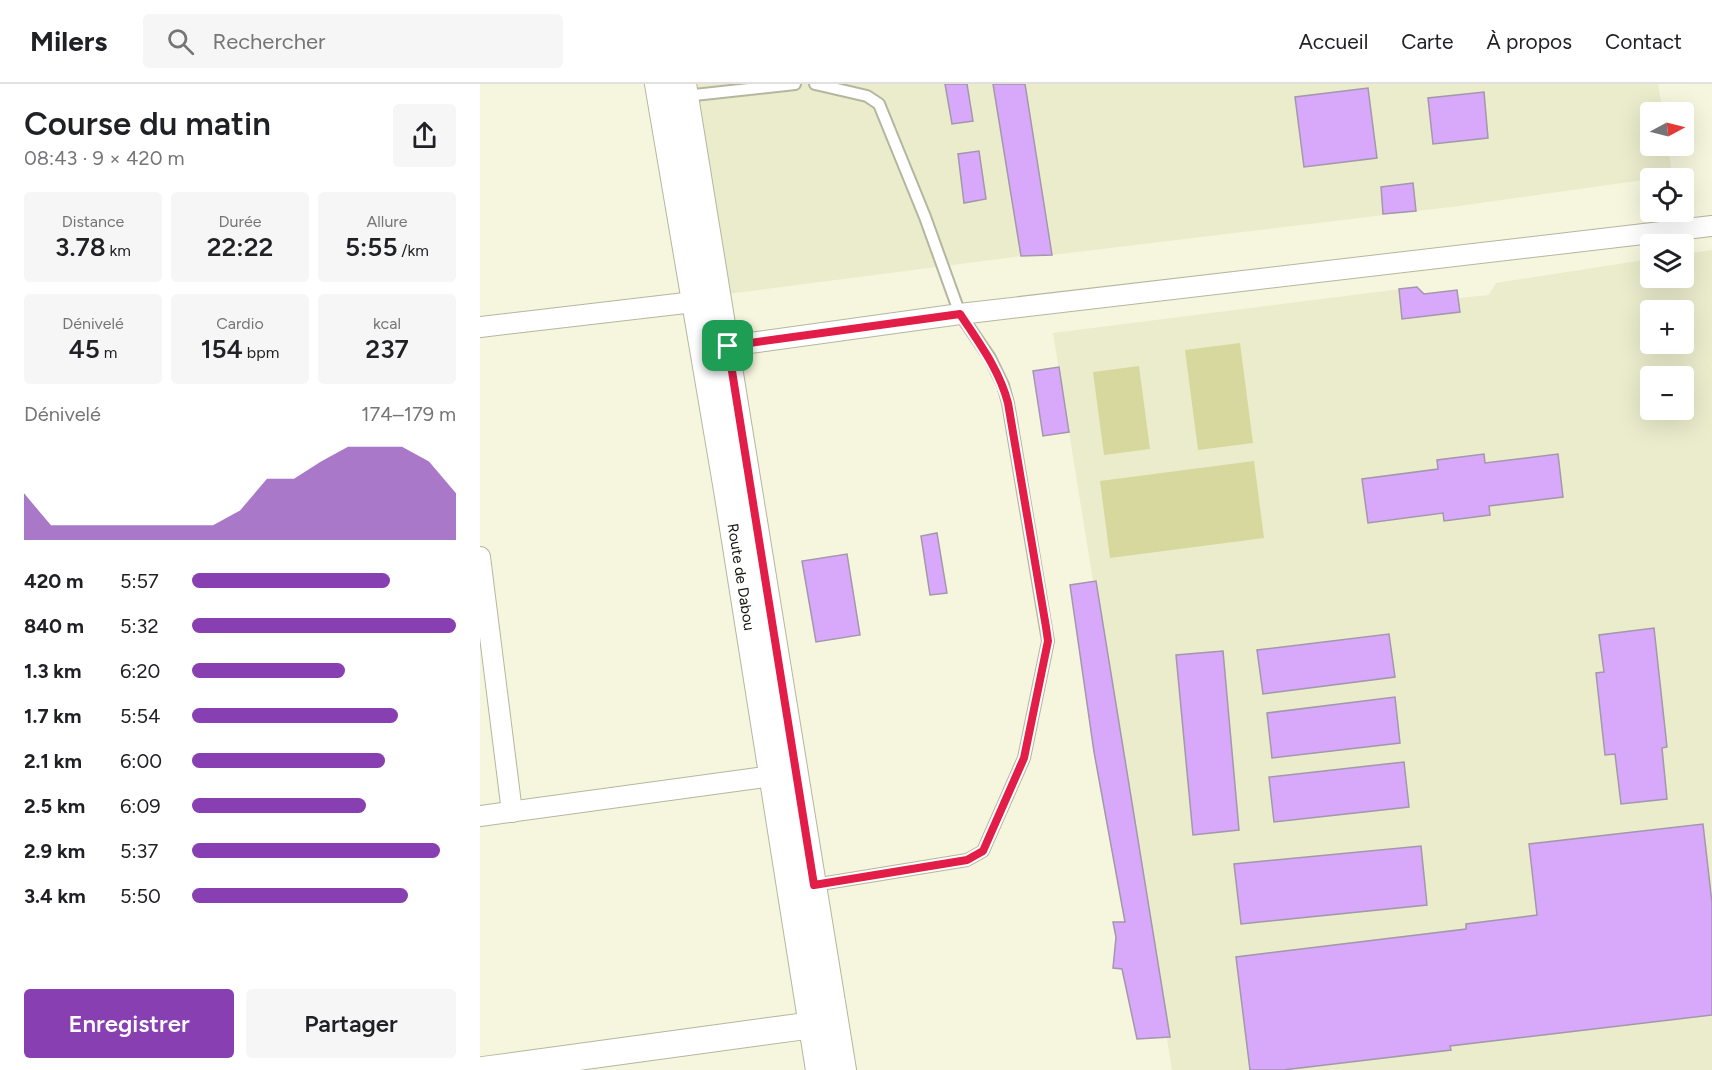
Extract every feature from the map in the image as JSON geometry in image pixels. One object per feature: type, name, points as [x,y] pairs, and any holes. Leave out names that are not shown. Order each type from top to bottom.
[{"type":"street","name":"Route de Dabou","points":[[658,84],[727,490],[772,776],[824,1023],[843,1070]]},
{"type":"street","name":"Route de Dabou","points":[[684,90],[728,346],[814,885],[824,1023],[819,1070]]},
{"type":"street","points":[[728,346],[960,314],[1712,226]]},
{"type":"street","points":[[480,327],[694,303]]},
{"type":"street","points":[[480,563],[512,812]]},
{"type":"street","points":[[480,816],[772,776]]},
{"type":"street","points":[[483,1070],[581,1063],[824,1023]]},
{"type":"lane","points":[[684,90],[795,84]]},
{"type":"lane","points":[[814,885],[967,860],[983,851],[1024,758],[1048,641],[1008,403],[1003,385],[990,358],[960,314],[925,217],[879,104],[867,96],[815,84]]},
{"type":"shaded area","points":[[679,84],[1658,84],[1661,102],[1640,102],[1640,156],[1669,156],[1671,168],[1640,168],[1640,181],[1459,206],[1052,255],[1021,256],[712,296]]},
{"type":"shaded area","points":[[1712,250],[1712,1070],[1172,1070],[1053,333],[1417,287],[1424,294],[1457,290],[1458,298],[1489,295],[1496,283],[1640,261],[1640,288],[1694,288],[1694,252]]},
{"type":"green space","points":[[1240,343],[1253,443],[1198,450],[1185,350]]},
{"type":"green space","points":[[1139,366],[1150,449],[1104,455],[1093,372]]},
{"type":"green space","points":[[1254,461],[1264,538],[1110,558],[1100,481]]},
{"type":"building","points":[[945,84],[967,84],[973,121],[952,124]]},
{"type":"building","points":[[993,84],[1025,84],[1052,255],[1021,256]]},
{"type":"building","points":[[1368,88],[1377,158],[1304,167],[1295,97]]},
{"type":"building","points":[[1484,92],[1488,138],[1433,144],[1428,98]]},
{"type":"building","points":[[979,151],[986,199],[964,203],[958,154]]},
{"type":"building","points":[[1413,183],[1416,211],[1383,214],[1381,187]]},
{"type":"building","points":[[1417,287],[1424,294],[1457,290],[1460,312],[1402,319],[1399,289]]},
{"type":"building","points":[[1059,367],[1069,432],[1043,436],[1033,371]]},
{"type":"building","points":[[1484,454],[1485,463],[1558,454],[1563,497],[1489,506],[1490,515],[1444,521],[1443,513],[1368,523],[1362,479],[1438,469],[1437,460]]},
{"type":"building","points":[[937,533],[947,593],[930,595],[921,536]]},
{"type":"building","points":[[847,554],[860,635],[816,642],[802,561]]},
{"type":"building","points":[[1096,581],[1170,1037],[1137,1039],[1122,969],[1113,968],[1116,937],[1113,922],[1125,922],[1094,752],[1070,585]]},
{"type":"building","points":[[1654,628],[1667,747],[1662,748],[1667,799],[1621,804],[1615,754],[1605,755],[1596,673],[1604,672],[1599,635]]},
{"type":"building","points":[[1389,634],[1395,677],[1263,694],[1257,650]]},
{"type":"building","points":[[1223,651],[1239,830],[1193,835],[1176,655]]},
{"type":"building","points":[[1395,697],[1400,743],[1272,758],[1267,713]]},
{"type":"building","points":[[1404,762],[1409,807],[1274,822],[1269,777]]},
{"type":"building","points":[[1703,824],[1712,903],[1712,1015],[1450,1046],[1451,1050],[1283,1070],[1250,1070],[1236,957],[1466,929],[1466,924],[1537,915],[1529,844]]},
{"type":"building","points":[[1421,846],[1427,905],[1241,924],[1234,864]]},
{"type":"route","points":[[960,314],[990,358],[1003,385],[1008,403],[1048,641],[1024,758],[983,851],[967,860],[814,885],[728,346],[960,314]]}]
